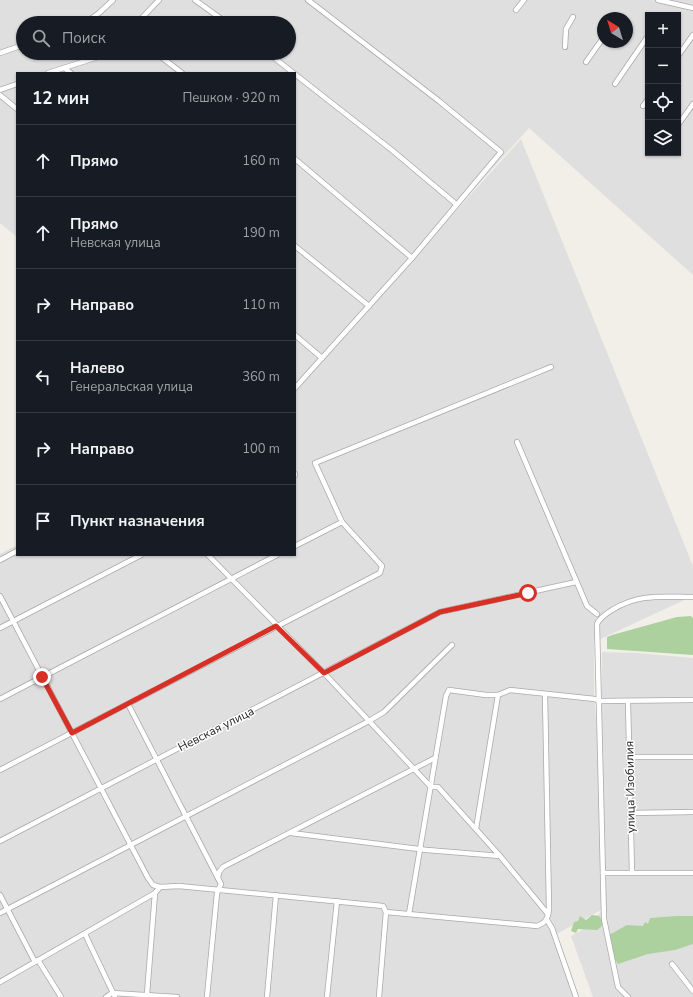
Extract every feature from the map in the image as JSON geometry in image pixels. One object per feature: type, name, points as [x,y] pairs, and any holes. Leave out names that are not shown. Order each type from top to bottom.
[{"type":"street","points":[[96,16],[113,0]]},
{"type":"street","points":[[144,16],[159,0]]},
{"type":"street","points":[[195,0],[217,16]]},
{"type":"street","points":[[296,387],[412,258],[501,152],[439,101],[308,0]]},
{"type":"street","points":[[516,10],[524,0]]},
{"type":"street","points":[[658,0],[678,2],[693,8]]},
{"type":"street","points":[[565,47],[566,29],[573,17]]},
{"type":"street","points":[[681,52],[693,35]]},
{"type":"street","points":[[614,84],[645,40]]},
{"type":"street","points":[[586,62],[597,46]]},
{"type":"street","points":[[0,53],[16,47]]},
{"type":"street","points":[[51,72],[89,60]]},
{"type":"street","points":[[165,60],[181,72]]},
{"type":"street","points":[[277,60],[292,72]]},
{"type":"street","points":[[64,68],[70,72]]},
{"type":"street","points":[[296,75],[387,146],[456,204]]},
{"type":"street","points":[[0,90],[16,84]]},
{"type":"street","points":[[0,95],[16,108]]},
{"type":"street","points":[[681,121],[693,104]]},
{"type":"street","points":[[296,160],[412,258]]},
{"type":"street","points":[[296,247],[369,306]]},
{"type":"street","points":[[296,336],[322,358]]},
{"type":"street","points":[[0,770],[380,573],[382,566],[342,522],[315,463],[551,367]]},
{"type":"street","points":[[517,442],[539,489],[587,606],[597,614]]},
{"type":"street","points":[[296,545],[342,522]]},
{"type":"street","points":[[0,560],[16,552]]},
{"type":"street","points":[[0,628],[139,556]]},
{"type":"street","points":[[209,556],[276,626],[324,673],[431,787],[438,787],[500,856],[548,914]]},
{"type":"street","points":[[0,699],[275,556]]},
{"type":"street","name":"Невская улица","points":[[0,841],[440,612],[576,582]]},
{"type":"street","points":[[0,596],[130,846],[153,885],[160,888],[179,886],[220,889],[383,906],[386,912],[379,997]]},
{"type":"street","points":[[628,997],[618,987],[605,927],[597,624],[601,617],[636,598],[655,596],[693,598]]},
{"type":"street","points":[[0,913],[369,721],[384,712],[452,645]]},
{"type":"street","points":[[410,914],[446,693],[453,690],[486,695],[498,695],[510,690],[595,699],[599,701],[628,702],[693,700]]},
{"type":"street","points":[[386,912],[537,926],[543,924],[547,920],[545,694]]},
{"type":"street","points":[[476,829],[498,695]]},
{"type":"street","name":"улица Изобилия","points":[[628,702],[632,873]]},
{"type":"street","points":[[128,704],[158,759],[221,884],[217,893],[207,997]]},
{"type":"street","points":[[630,757],[693,757]]},
{"type":"street","points":[[218,879],[219,872],[223,867],[292,833],[435,758]]},
{"type":"street","points":[[631,813],[693,812]]},
{"type":"street","points":[[292,833],[500,856]]},
{"type":"street","points":[[603,874],[693,872]]},
{"type":"street","points":[[0,982],[86,934],[155,893],[160,888]]},
{"type":"street","points":[[147,994],[155,893]]},
{"type":"street","points":[[0,895],[7,910],[37,961],[61,997]]},
{"type":"street","points":[[267,997],[276,895]]},
{"type":"street","points":[[327,997],[337,901]]},
{"type":"street","points":[[547,920],[552,928],[576,997]]},
{"type":"street","points":[[86,934],[114,995]]},
{"type":"street","points":[[672,964],[693,991]]},
{"type":"street","points":[[106,997],[114,995],[147,994],[177,997]]},
{"type":"shaded area","points":[[0,0],[693,0],[693,275],[529,128],[296,386],[296,72],[16,72],[16,236],[0,223]]},
{"type":"shaded area","points":[[521,139],[693,566],[693,596],[594,642],[594,695],[601,781],[602,652],[637,653],[693,658],[693,997],[593,997],[571,936],[589,926],[603,909],[553,936],[576,997],[0,997],[0,554],[16,546],[16,556],[296,556],[296,388]]},
{"type":"green space","points":[[691,616],[693,618],[693,655],[607,649],[607,637],[612,635],[677,617]]},
{"type":"green space","points":[[592,915],[599,916],[603,921],[601,927],[597,930],[578,929],[576,933],[571,931],[574,922],[578,921],[580,916],[586,920]]},
{"type":"green space","points":[[693,916],[693,944],[675,950],[648,954],[618,964],[613,957],[609,935],[627,925],[643,926],[645,922],[648,924],[650,918]]},
{"type":"route","points":[[42,677],[72,733],[276,626],[324,673],[440,612],[528,593]]}]
